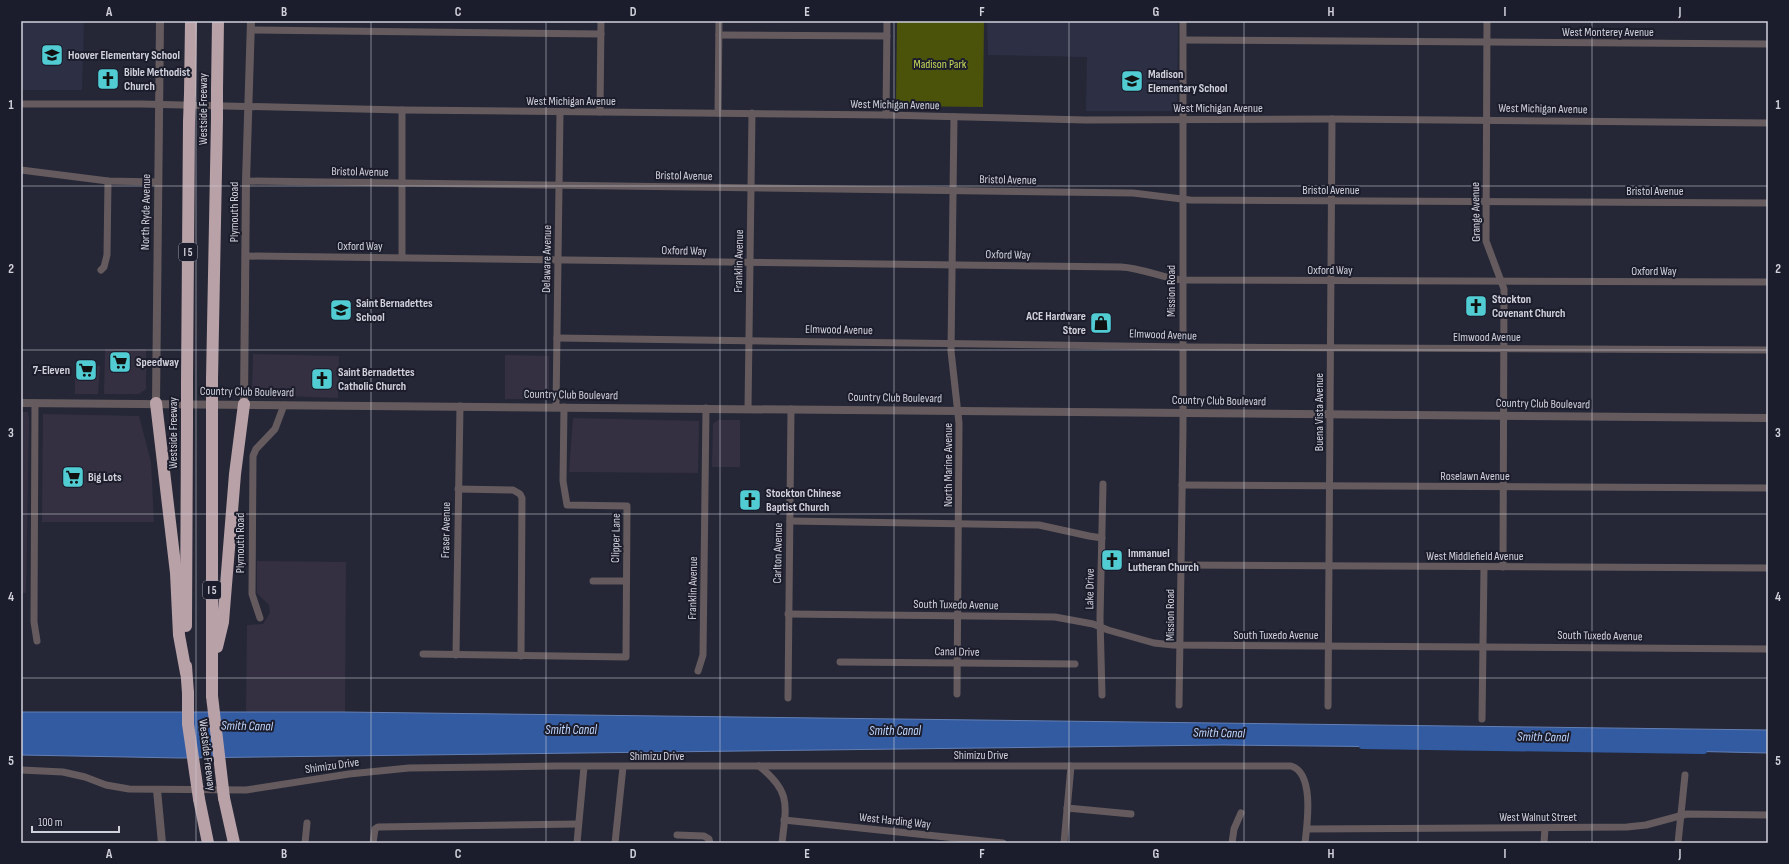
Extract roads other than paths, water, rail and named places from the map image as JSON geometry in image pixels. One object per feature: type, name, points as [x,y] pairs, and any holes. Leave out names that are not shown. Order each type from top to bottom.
[{"type":"highway","name":"Westside Freeway","points":[[191,21],[187,382],[186,674],[188,693],[188,724],[199,799],[208,843]]},
{"type":"highway","name":"Westside Freeway","points":[[218,21],[212,379],[212,696],[224,798],[234,843]]},
{"type":"highway","points":[[156,403],[176,573],[179,635],[186,674]]},
{"type":"highway","points":[[213,666],[223,622],[235,474],[244,404]]},
{"type":"street","name":"North Ryde Avenue","points":[[156,403],[160,21]]},
{"type":"street","name":"Plymouth Road","points":[[244,404],[246,181],[251,21]]},
{"type":"street","points":[[600,112],[601,21]]},
{"type":"street","points":[[718,113],[719,21]]},
{"type":"street","points":[[886,115],[887,21]]},
{"type":"street","name":"Mission Road","points":[[1179,705],[1182,565],[1184,21]]},
{"type":"street","name":"Grange Avenue","points":[[1487,21],[1486,241],[1504,289],[1503,567]]},
{"type":"street","points":[[251,30],[601,34]]},
{"type":"street","points":[[718,35],[887,36]]},
{"type":"street","name":"West Monterey Avenue","points":[[1184,40],[1768,44]]},
{"type":"street","name":"West Michigan Avenue","points":[[21,104],[141,104],[159,106],[248,108],[886,115],[1086,120],[1332,119],[1768,123]]},
{"type":"street","points":[[402,110],[402,256]]},
{"type":"street","name":"Delaware Avenue","points":[[560,112],[557,338],[560,407]]},
{"type":"street","name":"Franklin Avenue","points":[[748,409],[752,113]]},
{"type":"street","name":"North Marine Avenue","points":[[954,117],[952,343],[953,371],[959,411],[957,694]]},
{"type":"street","name":"Buena Vista Avenue","points":[[1328,706],[1332,119]]},
{"type":"street","points":[[21,170],[108,181],[158,182]]},
{"type":"street","points":[[101,270],[104,267],[107,255],[108,181]]},
{"type":"street","name":"Bristol Avenue","points":[[246,181],[1133,193],[1183,200],[1768,203]]},
{"type":"street","name":"Oxford Way","points":[[246,256],[402,256],[558,260],[1134,268],[1172,279],[1182,280],[1768,282]]},
{"type":"street","name":"Elmwood Avenue","points":[[557,338],[1330,348],[1768,350]]},
{"type":"street","name":"Country Club Boulevard","points":[[21,403],[1768,418]]},
{"type":"street","points":[[35,403],[34,622],[37,641]]},
{"type":"street","name":"Plymouth Road","points":[[260,618],[252,594],[253,456],[256,449],[275,429],[284,405]]},
{"type":"street","name":"Fraser Avenue","points":[[456,655],[460,406]]},
{"type":"street","name":"Clipper Lane","points":[[521,656],[626,656],[627,506],[567,505],[563,480],[560,407]]},
{"type":"street","name":"Franklin Avenue","points":[[698,671],[703,655],[706,408]]},
{"type":"street","name":"Carlton Avenue","points":[[788,698],[791,409]]},
{"type":"street","name":"Lake Drive","points":[[1102,695],[1101,627],[1103,484]]},
{"type":"street","name":"Roselawn Avenue","points":[[1182,485],[1768,488]]},
{"type":"street","points":[[424,654],[521,656],[523,502],[520,494],[513,490],[458,489]]},
{"type":"street","points":[[790,521],[1039,525],[1102,538]]},
{"type":"street","name":"West Middlefield Avenue","points":[[1182,565],[1768,568]]},
{"type":"street","points":[[1482,719],[1484,567]]},
{"type":"street","points":[[593,581],[626,581]]},
{"type":"street","name":"South Tuxedo Avenue","points":[[788,614],[1055,617],[1092,624],[1154,643],[1181,646],[1483,646],[1768,649]]},
{"type":"street","name":"Canal Drive","points":[[840,662],[1075,664]]},
{"type":"street","points":[[577,843],[584,766]]},
{"type":"street","name":"Shimizu Drive","points":[[21,770],[63,772],[85,777],[106,785],[129,789],[157,790],[255,789],[349,774],[409,768],[584,766],[1291,766],[1297,768],[1305,783],[1309,798],[1307,829]]},
{"type":"street","points":[[615,843],[623,766]]},
{"type":"street","points":[[759,766],[781,788],[785,799],[782,843]]},
{"type":"street","points":[[1064,843],[1071,766]]},
{"type":"street","points":[[1678,843],[1685,775]]},
{"type":"street","points":[[157,790],[162,843]]},
{"type":"street","points":[[1068,808],[1131,814]]},
{"type":"street","points":[[1232,843],[1234,829],[1241,813]]},
{"type":"street","name":"West Walnut Street","points":[[1307,829],[1626,827],[1646,825],[1680,815],[1768,815]]},
{"type":"street","name":"West Harding Way","points":[[784,820],[1003,843]]},
{"type":"street","points":[[305,843],[307,823]]},
{"type":"street","points":[[373,843],[375,829],[378,826],[578,824]]},
{"type":"street","points":[[1544,843],[1545,828]]},
{"type":"street","points":[[1305,843],[1307,829]]},
{"type":"street","points":[[677,835],[704,836],[709,838],[710,843]]},
{"type":"water","points":[[21,712],[343,712],[1768,730],[1768,753],[1593,749],[1222,745],[181,758],[21,755]]},
{"type":"waterway","name":"Smith Canal","points":[[1362,746],[1704,751]]},
{"type":"place","name":"Hoover Elementary School","points":[[52,55]]},
{"type":"place","name":"Bible Methodist Church","points":[[108,79]]},
{"type":"place","name":"Madison Elementary School","points":[[1132,81]]},
{"type":"place","name":"Stockton Covenant Church","points":[[1476,306]]},
{"type":"place","name":"Saint Bernadettes School","points":[[341,310]]},
{"type":"place","name":"ACE Hardware Store","points":[[1101,323]]},
{"type":"place","name":"Speedway","points":[[120,362]]},
{"type":"place","name":"7-Eleven","points":[[86,370]]},
{"type":"place","name":"Saint Bernadettes Catholic Church","points":[[322,379]]},
{"type":"place","name":"Big Lots","points":[[73,477]]},
{"type":"place","name":"Stockton Chinese Baptist Church","points":[[750,500]]},
{"type":"place","name":"Immanuel Lutheran Church","points":[[1112,560]]},
{"type":"park label","name":"Madison Park","points":[[940,64]]}]
